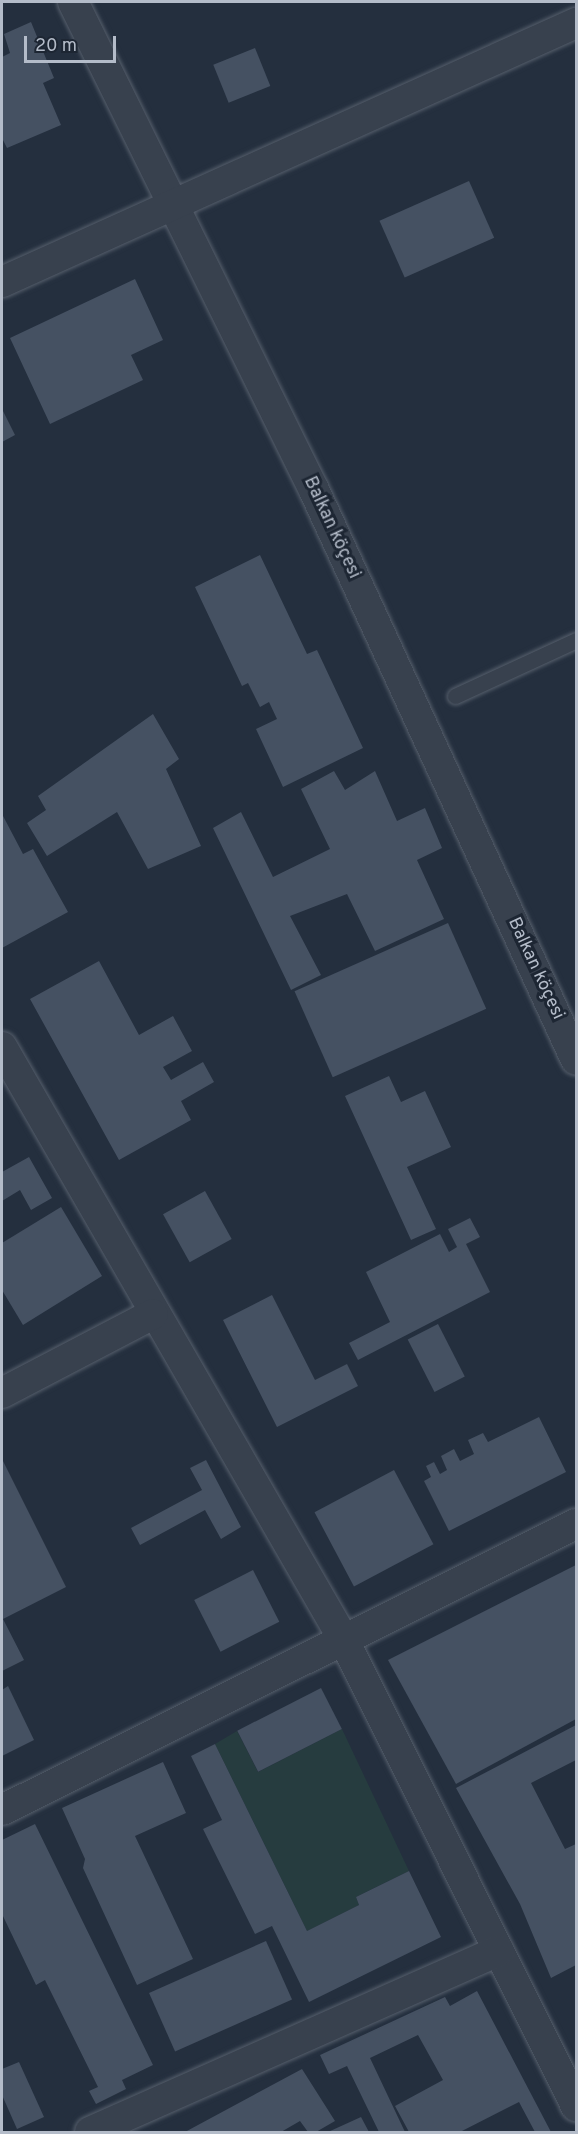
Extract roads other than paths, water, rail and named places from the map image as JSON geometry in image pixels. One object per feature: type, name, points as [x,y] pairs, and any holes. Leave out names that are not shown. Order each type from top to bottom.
[{"type":"street","name":"Balkan köçesi","points":[[73,2],[314,490],[576,1060]]},
{"type":"street","points":[[2,282],[173,208],[576,23]]},
{"type":"street","points":[[2,1047],[153,1314],[344,1640],[576,2106]]},
{"type":"street","points":[[2,1394],[153,1314]]},
{"type":"street","points":[[2,1810],[576,1524]]},
{"type":"street","points":[[90,2133],[499,1951]]},
{"type":"lane","points":[[455,696],[576,640]]}]
